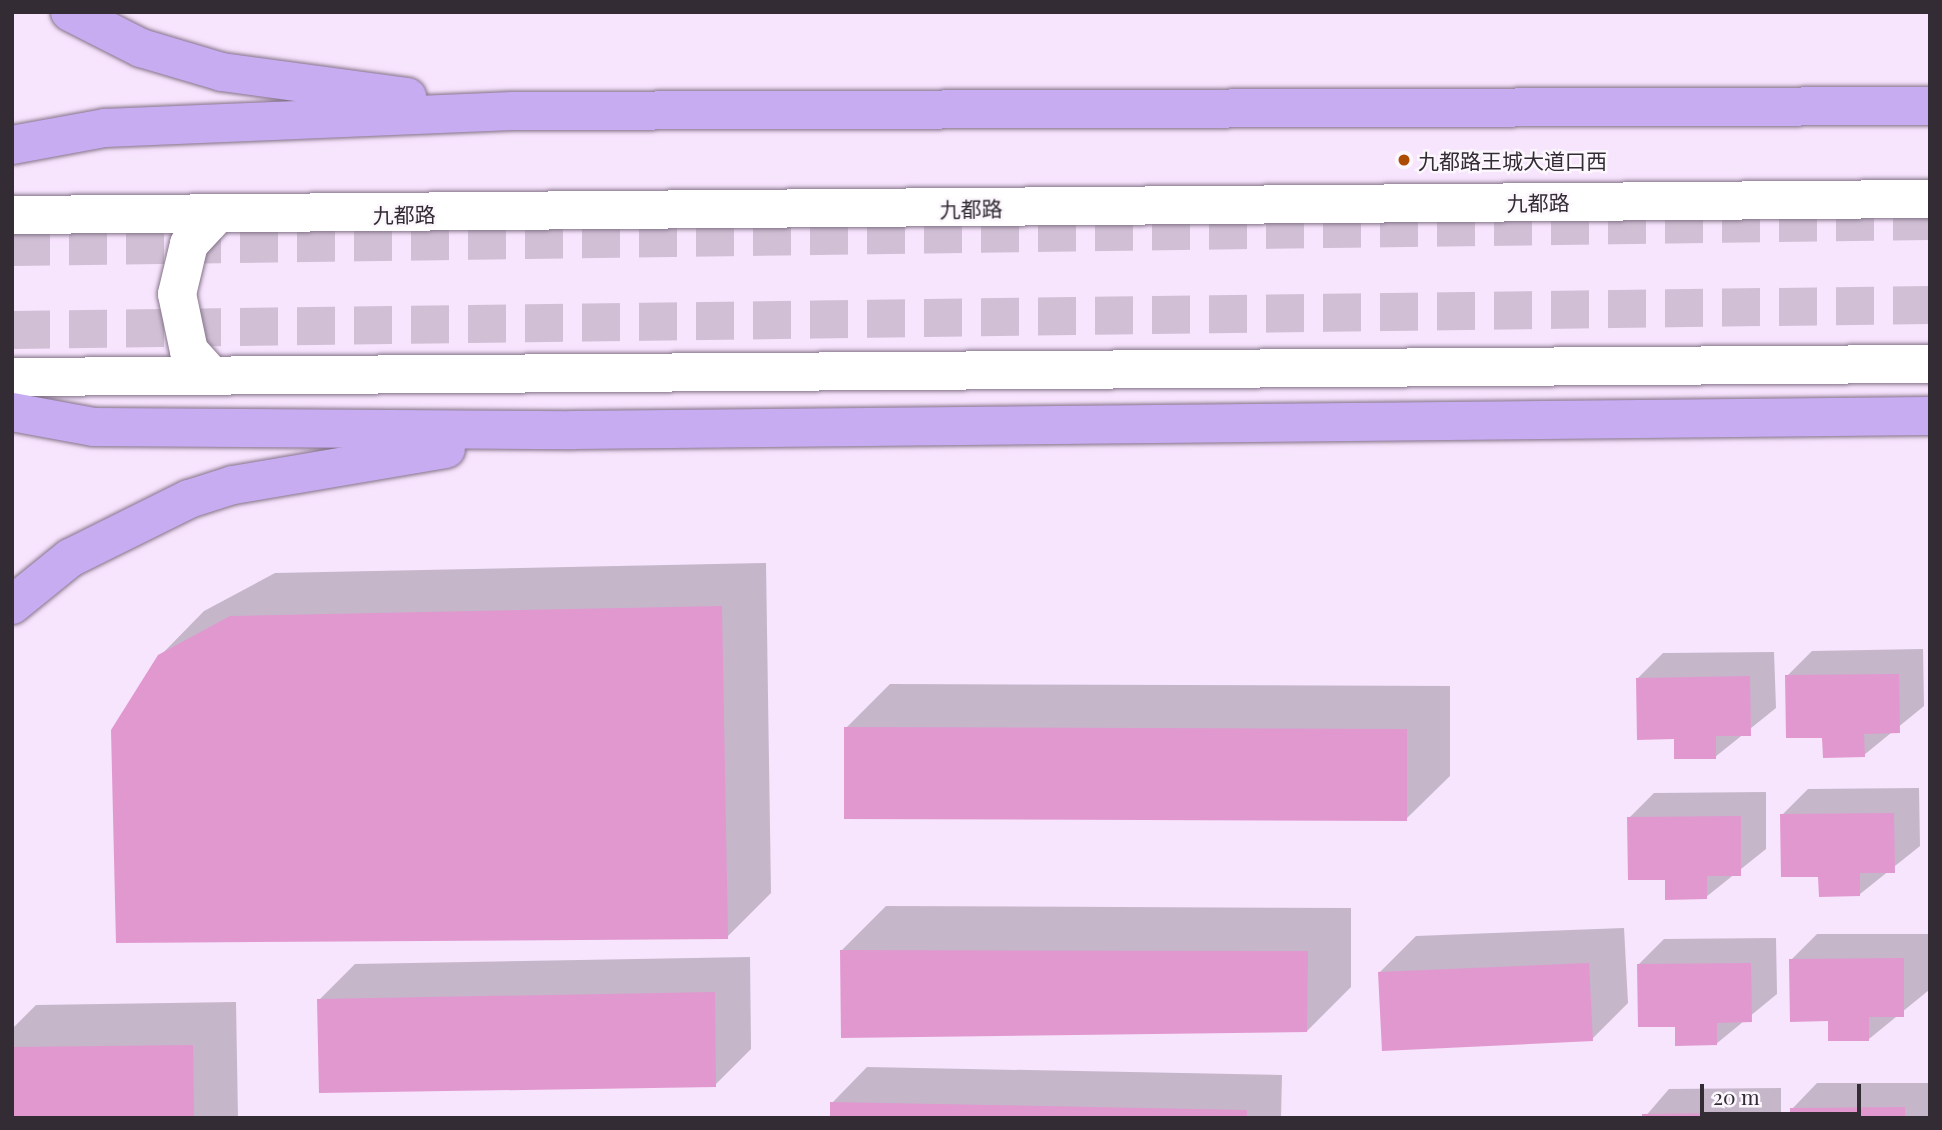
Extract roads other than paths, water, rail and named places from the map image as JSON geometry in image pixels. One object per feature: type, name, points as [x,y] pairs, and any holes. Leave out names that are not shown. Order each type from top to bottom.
[{"type":"main road","points":[[70,12],[141,48],[222,72],[513,111]]},
{"type":"main road","points":[[12,145],[105,128],[513,111],[1930,106]]},
{"type":"main road","name":"九都路","points":[[12,215],[1930,199]]},
{"type":"main road","points":[[209,373],[189,351],[177,294],[189,244],[216,215]]},
{"type":"main road","points":[[12,377],[209,373],[1930,364]]},
{"type":"main road","points":[[12,412],[94,427],[573,430],[1930,416]]},
{"type":"main road","points":[[12,605],[71,558],[200,496],[354,462],[573,430]]},
{"type":"tunnel","points":[[12,247],[1930,221]]},
{"type":"tunnel","points":[[12,330],[1930,305]]},
{"type":"place","name":"九都路王城大道口西","points":[[1404,160]]}]
